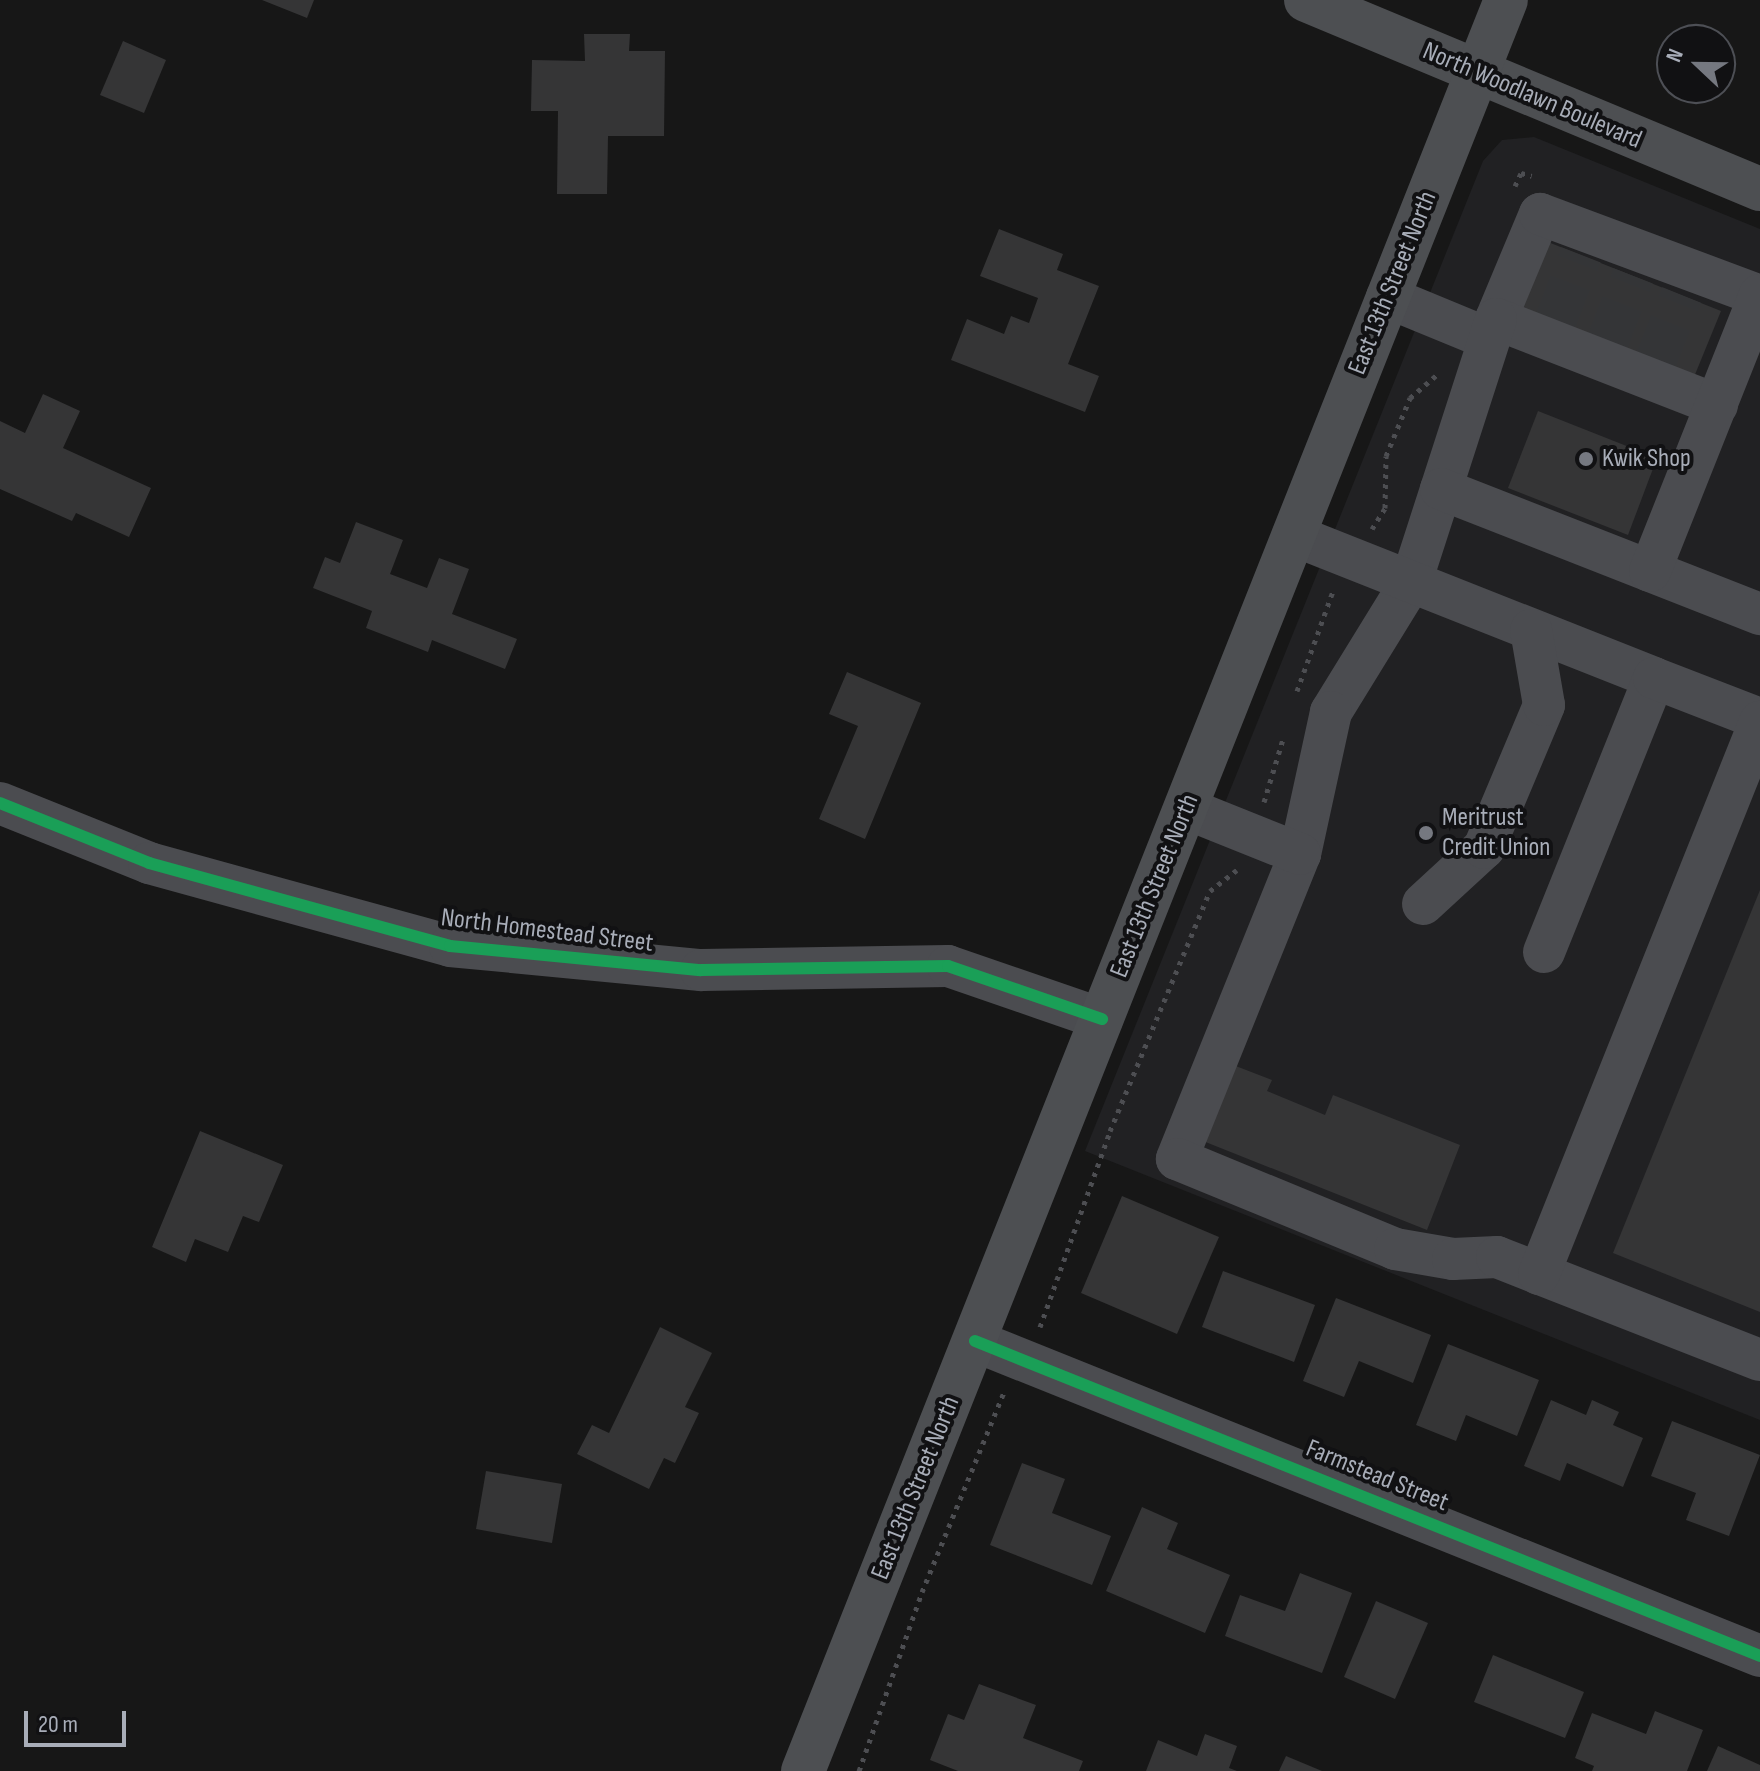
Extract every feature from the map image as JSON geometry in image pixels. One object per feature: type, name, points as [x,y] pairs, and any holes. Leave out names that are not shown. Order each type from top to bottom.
[{"type":"main road","name":"North Woodlawn Boulevard","points":[[1306,0],[1476,74],[1760,189]]},
{"type":"main road","name":"East 13th Street North","points":[[803,1771],[1506,0]]},
{"type":"street","points":[[1650,571],[1760,295],[1687,283],[1586,244],[1540,214],[1481,328],[1441,489],[1411,582],[1331,712],[1300,854],[1177,1159],[1395,1249],[1453,1259],[1497,1257],[1760,1360]]},
{"type":"street","points":[[1387,297],[1481,328],[1552,331],[1652,370],[1717,405]]},
{"type":"street","points":[[1441,489],[1760,614]]},
{"type":"street","points":[[1293,535],[1760,721],[1539,1274]]},
{"type":"street","points":[[1423,904],[1484,848],[1544,705],[1531,630]]},
{"type":"street","points":[[1544,952],[1654,678]]},
{"type":"street","name":"North Homestead Street","points":[[0,803],[149,863],[450,946],[701,970],[948,966],[1102,1019]]},
{"type":"street","points":[[1185,808],[1300,854]]},
{"type":"street","name":"Farmstead Street","points":[[975,1341],[1760,1656]]},
{"type":"path","points":[[1509,201],[1521,173]]},
{"type":"path","points":[[1293,707],[1335,586],[1385,508],[1386,456],[1410,398],[1440,372],[1481,328]]},
{"type":"path","points":[[859,1771],[863,1749],[992,1411],[1024,1360],[1110,1131],[1210,891],[1239,868],[1253,835],[1284,736]]},
{"type":"shaded area","points":[[1534,137],[1760,229],[1760,1420],[1085,1151],[1483,161],[1502,140]]},
{"type":"building","points":[[262,0],[314,0],[307,18]]},
{"type":"building","points":[[584,34],[630,34],[629,51],[665,51],[664,136],[608,136],[607,194],[557,194],[558,111],[531,111],[532,60],[585,61]]},
{"type":"building","points":[[123,41],[166,60],[144,113],[100,95]]},
{"type":"building","points":[[999,229],[1063,254],[1057,270],[1099,286],[1068,364],[1099,376],[1085,412],[951,360],[967,319],[1004,334],[1011,316],[1029,323],[1038,298],[980,276]]},
{"type":"building","points":[[1538,238],[1721,311],[1694,377],[1512,305]]},
{"type":"building","points":[[43,394],[80,411],[63,448],[151,488],[129,537],[76,513],[72,521],[0,489],[0,421],[25,433]]},
{"type":"building","points":[[1538,411],[1657,458],[1628,535],[1508,488]]},
{"type":"building","points":[[356,522],[403,540],[390,574],[427,588],[439,558],[469,569],[452,614],[517,639],[505,669],[432,640],[428,652],[366,628],[372,611],[313,588],[325,557],[340,563]]},
{"type":"building","points":[[847,672],[921,703],[865,839],[819,819],[858,726],[829,714]]},
{"type":"building","points":[[1760,890],[1760,1312],[1613,1253]]},
{"type":"building","points":[[1228,1063],[1272,1080],[1267,1091],[1325,1115],[1333,1095],[1460,1145],[1427,1230],[1198,1139]]},
{"type":"building","points":[[200,1131],[283,1165],[259,1222],[243,1216],[228,1252],[195,1239],[186,1262],[152,1247]]},
{"type":"building","points":[[1122,1196],[1219,1237],[1177,1334],[1081,1293]]},
{"type":"building","points":[[1223,1271],[1315,1305],[1294,1362],[1202,1327]]},
{"type":"building","points":[[1336,1298],[1431,1335],[1413,1383],[1359,1361],[1344,1397],[1303,1381]]},
{"type":"building","points":[[660,1327],[712,1353],[685,1407],[699,1413],[675,1463],[664,1458],[649,1489],[577,1454],[592,1425],[609,1433]]},
{"type":"building","points":[[1448,1344],[1539,1380],[1517,1436],[1466,1415],[1456,1441],[1416,1425]]},
{"type":"building","points":[[1551,1400],[1586,1415],[1592,1400],[1619,1412],[1613,1425],[1643,1438],[1623,1487],[1567,1463],[1560,1481],[1524,1466]]},
{"type":"building","points":[[1672,1421],[1760,1455],[1729,1536],[1686,1520],[1696,1493],[1651,1476]]},
{"type":"building","points":[[1022,1463],[1065,1479],[1052,1513],[1111,1536],[1092,1585],[990,1545]]},
{"type":"building","points":[[486,1471],[562,1484],[552,1543],[476,1529]]},
{"type":"building","points":[[1142,1507],[1178,1523],[1167,1549],[1230,1575],[1205,1633],[1106,1591]]},
{"type":"building","points":[[1300,1573],[1352,1593],[1322,1673],[1225,1636],[1240,1595],[1285,1611]]},
{"type":"building","points":[[1376,1601],[1428,1623],[1395,1699],[1344,1677]]},
{"type":"building","points":[[1493,1655],[1584,1692],[1565,1738],[1474,1702]]},
{"type":"building","points":[[979,1684],[1036,1705],[1023,1738],[1083,1761],[1079,1771],[958,1771],[930,1760],[948,1714],[964,1720]]},
{"type":"building","points":[[1655,1711],[1703,1730],[1687,1771],[1592,1771],[1594,1766],[1575,1758],[1592,1713],[1646,1734]]},
{"type":"building","points":[[1205,1734],[1237,1746],[1229,1768],[1237,1771],[1146,1771],[1158,1740],[1197,1756]]},
{"type":"building","points":[[1718,1746],[1760,1765],[1760,1771],[1707,1771]]},
{"type":"building","points":[[1286,1756],[1322,1771],[1279,1771]]},
{"type":"tunnel","points":[[1555,322],[1581,255]]},
{"type":"tunnel","points":[[1607,343],[1633,276]]},
{"type":"tunnel","points":[[1655,362],[1682,295]]},
{"type":"cycle path","points":[[0,803],[149,863],[450,946],[701,970],[948,966],[1102,1019]]},
{"type":"cycle path","points":[[975,1341],[1760,1656]]},
{"type":"place","name":"Kwik Shop","points":[[1586,459]]},
{"type":"place","name":"Meritrust Credit Union","points":[[1426,833]]}]
